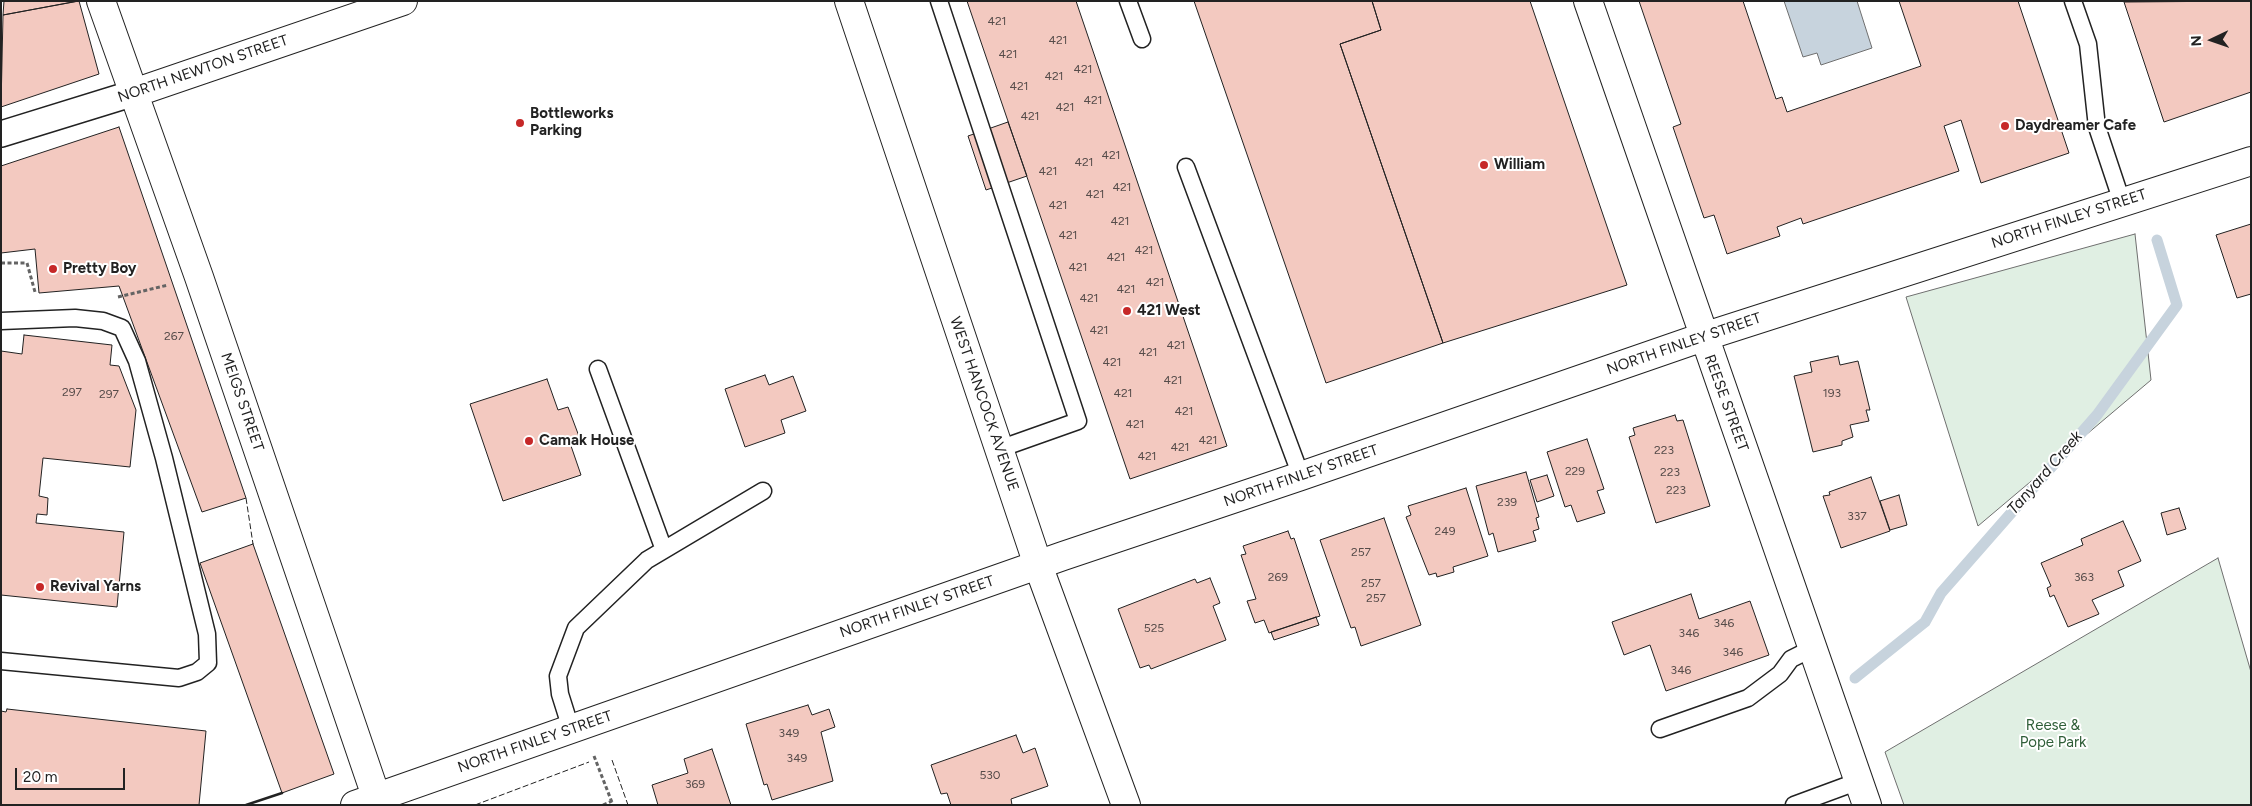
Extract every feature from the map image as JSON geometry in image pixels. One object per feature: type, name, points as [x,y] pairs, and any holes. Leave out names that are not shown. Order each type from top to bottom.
[{"type":"street","name":"MEIGS STREET","points":[[101,1],[202,286],[370,802]]},
{"type":"street","name":"NORTH NEWTON STREET","points":[[1,134],[134,93],[403,1]]},
{"type":"street","name":"WEST HANCOCK AVENUE","points":[[849,1],[1038,565],[1126,805]]},
{"type":"street","name":"REESE STREET","points":[[1588,1],[1703,337],[1863,793]]},
{"type":"street","name":"NORTH FINLEY STREET","points":[[370,802],[576,727],[1038,565],[1703,337],[2251,161]]},
{"type":"lane","points":[[939,1],[1078,421],[999,449]]},
{"type":"lane","points":[[1128,1],[1142,39]]},
{"type":"lane","points":[[2073,1],[2088,44],[2097,127],[2122,202]]},
{"type":"lane","points":[[1186,167],[1301,476]]},
{"type":"lane","points":[[1,321],[75,318],[103,320],[122,328],[137,361],[164,458],[207,634],[208,663],[197,672],[179,678],[1,661]]},
{"type":"lane","points":[[598,369],[664,550]]},
{"type":"lane","points":[[576,727],[560,694],[558,676],[576,628],[647,560],[763,491]]},
{"type":"lane","points":[[1660,729],[1748,698],[1780,674],[1792,659],[1813,648]]},
{"type":"lane","points":[[1794,805],[1863,793]]},
{"type":"path","points":[[1,263],[27,263],[36,300]]},
{"type":"path","points":[[116,297],[173,284]]},
{"type":"path","points":[[576,727],[612,803],[603,805]]},
{"type":"green space","points":[[2135,234],[2151,380],[1978,526],[1906,297]]},
{"type":"green space","name":"Reese & Pope Park","points":[[2218,558],[2251,672],[2251,805],[1904,805],[1885,752]]},
{"type":"shaded area","points":[[1784,1],[1857,1],[1872,48],[1821,65],[1817,53],[1803,57]]},
{"type":"building","points":[[4,1],[78,1],[3,15]]},
{"type":"building","points":[[79,1],[99,74],[1,107],[3,15]]},
{"type":"building","name":"421 West","points":[[967,1],[1076,1],[1227,446],[1130,479]]},
{"type":"building","points":[[1194,1],[1372,1],[1381,30],[1340,44],[1443,343],[1326,383]]},
{"type":"building","name":"William","points":[[1372,1],[1530,1],[1627,285],[1443,343],[1340,44],[1381,30]]},
{"type":"building","points":[[1639,1],[1743,1],[1776,99],[1782,97],[1787,112],[1921,66],[1899,1],[2018,1],[2069,153],[1981,183],[1961,120],[1944,126],[1959,171],[1803,224],[1801,218],[1777,227],[1780,236],[1727,254],[1714,215],[1704,218],[1673,127],[1681,124]]},
{"type":"building","points":[[2251,1],[2251,92],[2164,122],[2124,2]]},
{"type":"building","points":[[1008,122],[1027,176],[986,190],[968,136]]},
{"type":"building","points":[[119,127],[246,498],[202,512],[119,286],[39,293],[35,249],[1,253],[1,166]]},
{"type":"building","points":[[2251,224],[2251,294],[2237,298],[2216,235]]},
{"type":"building","points":[[24,335],[112,345],[110,365],[119,366],[136,410],[130,467],[43,458],[39,496],[48,498],[47,515],[37,514],[36,523],[124,532],[117,607],[1,595],[1,351],[22,354]]},
{"type":"building","points":[[1838,356],[1840,365],[1858,361],[1870,410],[1866,410],[1869,421],[1850,425],[1853,437],[1842,441],[1842,445],[1813,452],[1794,376],[1812,372],[1810,362]]},
{"type":"building","points":[[765,375],[769,385],[793,376],[806,411],[781,420],[785,433],[745,447],[725,389]]},
{"type":"building","name":"Camak House","points":[[547,379],[558,410],[568,407],[580,439],[570,443],[581,475],[503,501],[470,404]]},
{"type":"building","points":[[1675,415],[1677,421],[1683,420],[1710,506],[1656,523],[1629,437],[1635,435],[1633,428]]},
{"type":"building","points":[[1587,439],[1604,489],[1597,491],[1605,513],[1577,522],[1571,505],[1565,507],[1547,452]]},
{"type":"building","points":[[1526,472],[1539,517],[1536,518],[1539,529],[1533,531],[1536,541],[1498,552],[1493,533],[1489,535],[1476,486]]},
{"type":"building","points":[[1547,475],[1554,496],[1537,502],[1530,480]]},
{"type":"building","points":[[1871,477],[1890,531],[1841,548],[1823,496],[1830,495],[1829,492]]},
{"type":"building","points":[[1466,488],[1488,556],[1453,567],[1454,572],[1437,577],[1436,573],[1429,575],[1406,517],[1411,515],[1408,506]]},
{"type":"building","points":[[1899,495],[1907,525],[1890,530],[1880,501]]},
{"type":"building","points":[[2179,508],[2186,529],[2167,535],[2161,513]]},
{"type":"building","points":[[1384,518],[1421,625],[1361,646],[1355,627],[1351,628],[1320,540]]},
{"type":"building","points":[[2123,521],[2141,561],[2118,571],[2124,586],[2092,600],[2099,614],[2068,627],[2054,595],[2050,597],[2047,588],[2051,586],[2041,563],[2083,545],[2081,539]]},
{"type":"building","points":[[1288,531],[1291,539],[1294,538],[1320,616],[1269,633],[1264,620],[1255,623],[1247,601],[1256,599],[1241,555],[1246,554],[1243,546]]},
{"type":"building","points":[[253,544],[334,774],[282,793],[200,563]]},
{"type":"building","points":[[1210,578],[1220,603],[1213,606],[1226,640],[1151,669],[1149,665],[1140,668],[1118,609],[1195,579],[1197,583]]},
{"type":"building","points":[[1691,594],[1699,619],[1750,601],[1769,655],[1666,691],[1650,645],[1624,655],[1612,622]]},
{"type":"building","points":[[1316,617],[1319,625],[1274,640],[1271,632]]},
{"type":"building","points":[[808,705],[812,715],[829,709],[835,727],[821,732],[833,781],[772,800],[767,784],[764,785],[746,724]]},
{"type":"building","points":[[7,709],[206,731],[199,805],[1,805],[1,711],[6,712]]},
{"type":"building","points":[[1016,735],[1023,753],[1035,748],[1048,786],[1011,799],[1012,805],[951,805],[947,793],[941,794],[931,765]]},
{"type":"building","points":[[712,749],[731,805],[658,805],[652,785],[688,773],[684,759]]},
{"type":"waterway","name":"Tanyard Creek","points":[[1855,678],[1925,622],[1941,593],[2097,415],[2177,305],[2157,240]]},
{"type":"fence","points":[[246,498],[253,544]]},
{"type":"fence","points":[[612,760],[628,805]]},
{"type":"fence","points":[[475,805],[589,762]]},
{"type":"wall","points":[[246,805],[282,793]]},
{"type":"place","name":"Bottleworks Parking","points":[[520,123]]},
{"type":"place","name":"Daydreamer Cafe","points":[[2005,126]]},
{"type":"place","name":"William","points":[[1484,165]]},
{"type":"place","name":"Pretty Boy","points":[[53,269]]},
{"type":"place","name":"421 West","points":[[1127,311]]},
{"type":"place","name":"Camak House","points":[[529,441]]},
{"type":"place","name":"Revival Yarns","points":[[40,587]]}]
